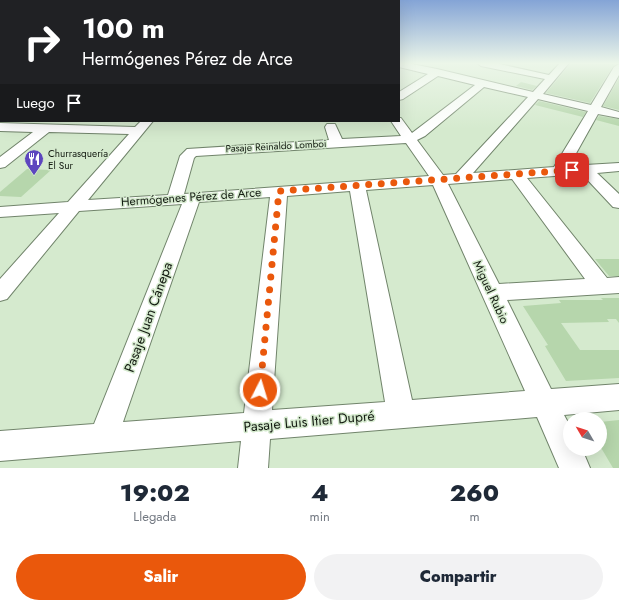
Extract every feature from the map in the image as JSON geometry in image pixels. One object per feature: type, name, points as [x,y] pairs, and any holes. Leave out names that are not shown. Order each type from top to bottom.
[{"type":"street","points":[[400,96],[417,85]]},
{"type":"street","points":[[410,139],[421,133],[481,85]]},
{"type":"street","points":[[491,85],[619,115]]},
{"type":"street","points":[[461,178],[546,85]]},
{"type":"street","points":[[559,171],[609,85]]},
{"type":"street","name":"Miguel Rubio","points":[[398,122],[438,179],[575,468]]},
{"type":"street","points":[[0,163],[54,126]]},
{"type":"street","points":[[0,127],[143,126]]},
{"type":"street","points":[[1,290],[143,126]]},
{"type":"street","points":[[331,128],[337,143]]},
{"type":"street","points":[[270,133],[271,147]]},
{"type":"street","name":"Pasaje Reinaldo Lomboi","points":[[175,198],[187,156],[195,151],[410,139]]},
{"type":"street","name":"Hermógenes Pérez de Arce","points":[[0,212],[175,198],[619,167]]},
{"type":"street","points":[[585,169],[619,203]]},
{"type":"street","points":[[516,174],[611,286]]},
{"type":"street","points":[[357,185],[401,414]]},
{"type":"street","points":[[253,468],[279,191]]},
{"type":"street","name":"Pasaje Juan Cánepa","points":[[103,438],[193,197]]},
{"type":"street","points":[[492,293],[611,286]]},
{"type":"street","name":"Pasaje Luis Itier Dupré","points":[[0,446],[619,397]]},
{"type":"building","points":[[532,85],[537,86],[532,90],[516,86]]},
{"type":"building","points":[[553,85],[601,85],[590,103],[546,93]]},
{"type":"building","points":[[615,85],[619,85],[619,110],[603,106]]},
{"type":"building","points":[[539,101],[586,112],[583,117],[535,105]]},
{"type":"building","points":[[599,116],[619,119],[619,126],[596,120]]},
{"type":"building","points":[[27,169],[51,170],[21,197],[0,196],[0,192]]},
{"type":"building","points":[[595,259],[619,259],[619,276],[609,276]]},
{"type":"building","points":[[601,298],[619,298],[619,323],[616,319],[607,319],[609,322],[561,323],[580,350],[619,350],[619,378],[566,381],[545,346],[548,345],[523,306],[561,303],[559,300],[603,300]]},
{"type":"building","points":[[619,420],[619,468],[613,468],[606,456],[607,421]]},
{"type":"place","name":"Churrasquería El Sur","points":[[34,176]]},
{"type":"route","points":[[260,390],[279,191],[572,170]]}]
